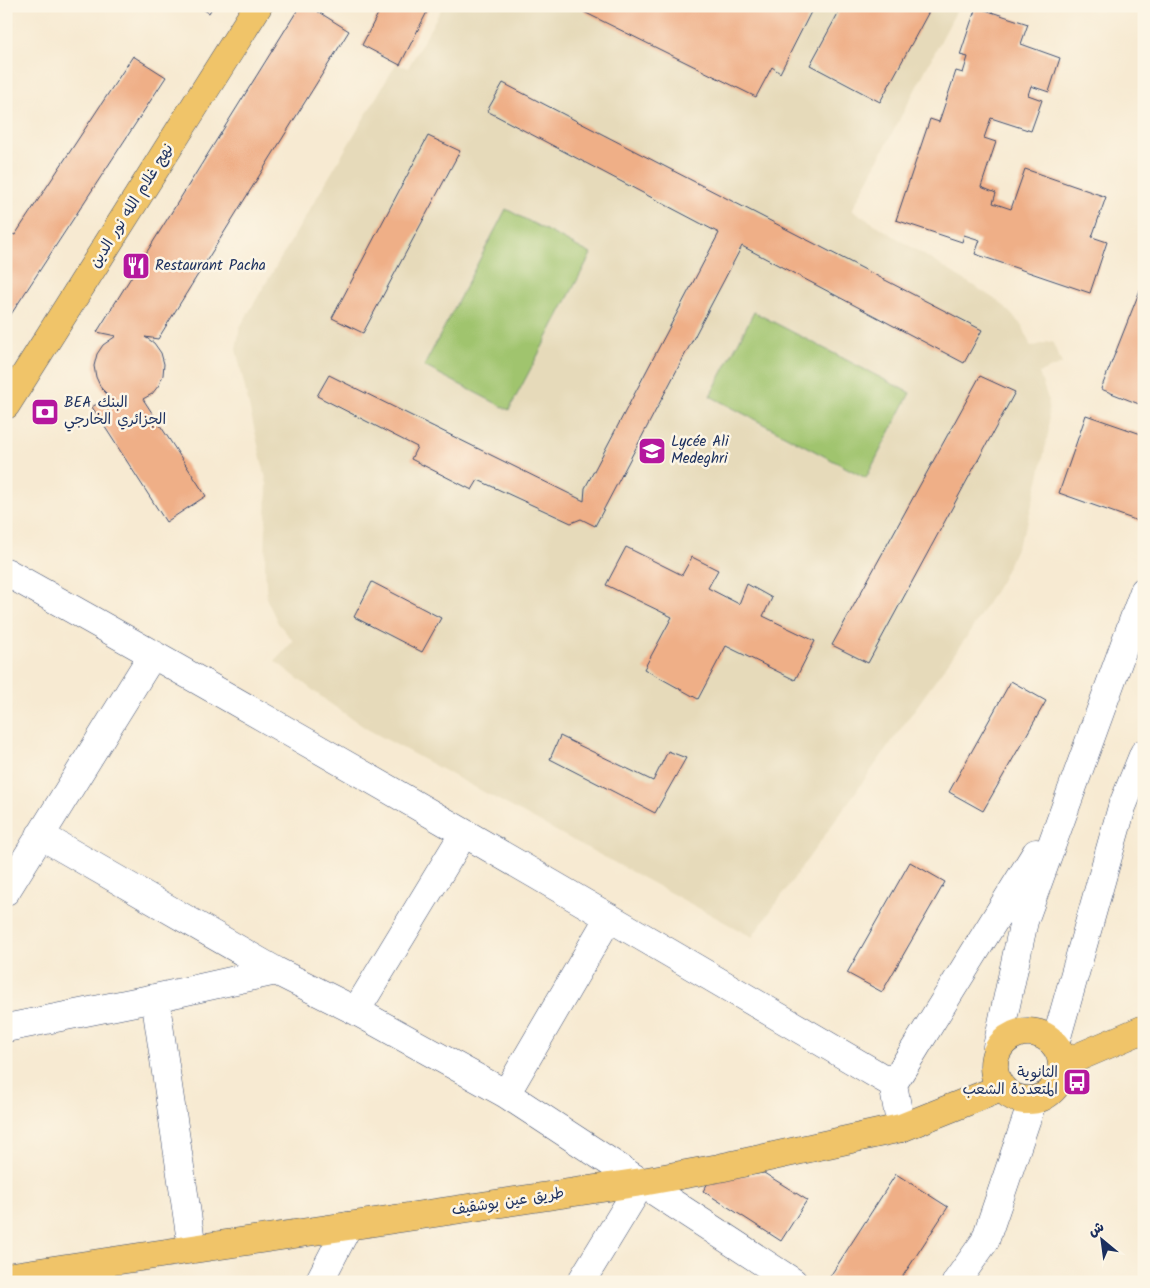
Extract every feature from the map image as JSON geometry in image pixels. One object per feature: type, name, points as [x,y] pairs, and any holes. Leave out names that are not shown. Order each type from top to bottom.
[{"type":"main road","name":"نهج غلام الله نور الدين","points":[[6,406],[258,6]]},
{"type":"main road","points":[[1058,1054],[1144,1029]]},
{"type":"main road","points":[[1022,1031],[1046,1036],[1058,1054],[1060,1078],[1054,1088],[1044,1096],[1034,1100],[1021,1100],[1010,1095],[1001,1088],[995,1077],[993,1065],[998,1047],[1011,1035],[1022,1031]]},
{"type":"main road","name":"طريق عين بوشقيف","points":[[6,1276],[642,1182],[719,1168],[901,1128],[1001,1088]]},
{"type":"street","points":[[6,572],[153,654],[610,917],[893,1084]]},
{"type":"street","points":[[998,1047],[1024,921],[1144,591]]},
{"type":"street","points":[[6,891],[153,654]]},
{"type":"street","points":[[1058,1054],[1122,807],[1144,753]]},
{"type":"street","points":[[901,1128],[893,1084],[1067,803]]},
{"type":"street","points":[[356,1011],[464,833]]},
{"type":"street","points":[[40,835],[276,972],[356,1011],[506,1094],[793,1282]]},
{"type":"street","points":[[506,1094],[610,917]]},
{"type":"street","points":[[6,1028],[276,972]]},
{"type":"street","points":[[155,998],[192,1248]]},
{"type":"street","points":[[956,1282],[985,1242],[1034,1100]]},
{"type":"street","points":[[581,1282],[642,1182]]},
{"type":"street","points":[[319,1282],[348,1226]]},
{"type":"shaded area","name":"Lycée Ali Medeghri","points":[[443,6],[959,6],[852,210],[1001,303],[1023,327],[1031,347],[1052,341],[1062,364],[1039,373],[1048,399],[1049,429],[1040,473],[1027,524],[1002,579],[970,632],[752,937],[367,729],[275,661],[293,641],[278,623],[267,600],[265,567],[267,484],[236,349],[240,327],[396,64],[408,68]]},
{"type":"green space","points":[[506,209],[591,254],[509,410],[424,366]]},
{"type":"green space","points":[[754,312],[910,393],[866,478],[710,396]]},
{"type":"building","points":[[198,6],[213,6],[209,13]]},
{"type":"building","points":[[300,6],[309,6],[349,31],[158,339],[145,337],[154,343],[161,353],[164,364],[163,375],[159,385],[152,394],[143,399],[206,496],[166,522],[92,407],[109,396],[101,388],[94,366],[97,354],[103,345],[116,336],[97,332]]},
{"type":"building","points":[[382,6],[430,6],[400,65],[362,45]]},
{"type":"building","points":[[586,6],[814,6],[780,73],[772,67],[756,97],[584,12]]},
{"type":"building","points":[[842,6],[932,6],[880,102],[810,65]]},
{"type":"building","points":[[976,7],[1028,24],[1021,44],[1060,58],[1049,92],[1031,86],[1028,95],[1042,100],[1031,131],[991,118],[984,138],[996,142],[981,187],[996,193],[993,203],[1011,209],[1025,169],[1106,197],[1092,237],[1107,242],[1090,293],[975,254],[980,240],[964,235],[962,242],[896,220],[930,119],[939,122],[956,71],[963,73],[968,57],[960,55]]},
{"type":"building","points":[[6,18],[10,19],[8,53],[6,53]]},
{"type":"building","points":[[133,56],[166,77],[6,322],[6,232],[15,235]]},
{"type":"building","points":[[503,83],[982,330],[964,363],[742,246],[595,526],[581,519],[571,523],[478,480],[472,490],[411,459],[417,447],[317,396],[329,375],[584,501],[585,488],[719,233],[487,111]]},
{"type":"building","points":[[428,136],[460,151],[363,333],[332,318]]},
{"type":"building","points":[[1144,280],[1144,406],[1101,389]]},
{"type":"building","points":[[980,376],[1015,392],[868,663],[832,645]]},
{"type":"building","points":[[1086,415],[1144,435],[1144,515],[1141,522],[1059,493]]},
{"type":"building","points":[[626,547],[682,575],[692,557],[718,570],[708,588],[739,604],[747,584],[772,598],[763,616],[815,641],[795,680],[726,646],[698,699],[644,669],[672,617],[606,585]]},
{"type":"building","points":[[372,582],[441,618],[422,652],[354,617]]},
{"type":"building","points":[[1011,681],[1046,701],[983,811],[949,792]]},
{"type":"building","points":[[560,736],[653,781],[668,751],[686,758],[655,813],[550,759]]},
{"type":"building","points":[[910,862],[945,882],[882,992],[847,973]]},
{"type":"building","points":[[764,1173],[807,1200],[781,1241],[703,1191],[710,1180]]},
{"type":"building","points":[[896,1174],[948,1207],[899,1282],[835,1282],[829,1278]]},
{"type":"place","name":"Restaurant Pacha","points":[[136,266]]},
{"type":"place","name":"BEA البنك الجزائري الخارجي","points":[[45,412]]},
{"type":"place","name":"Lycée Ali Medeghri","points":[[652,451]]},
{"type":"place","name":"الثانوية المتعددة الشعب","points":[[1077,1082]]}]
